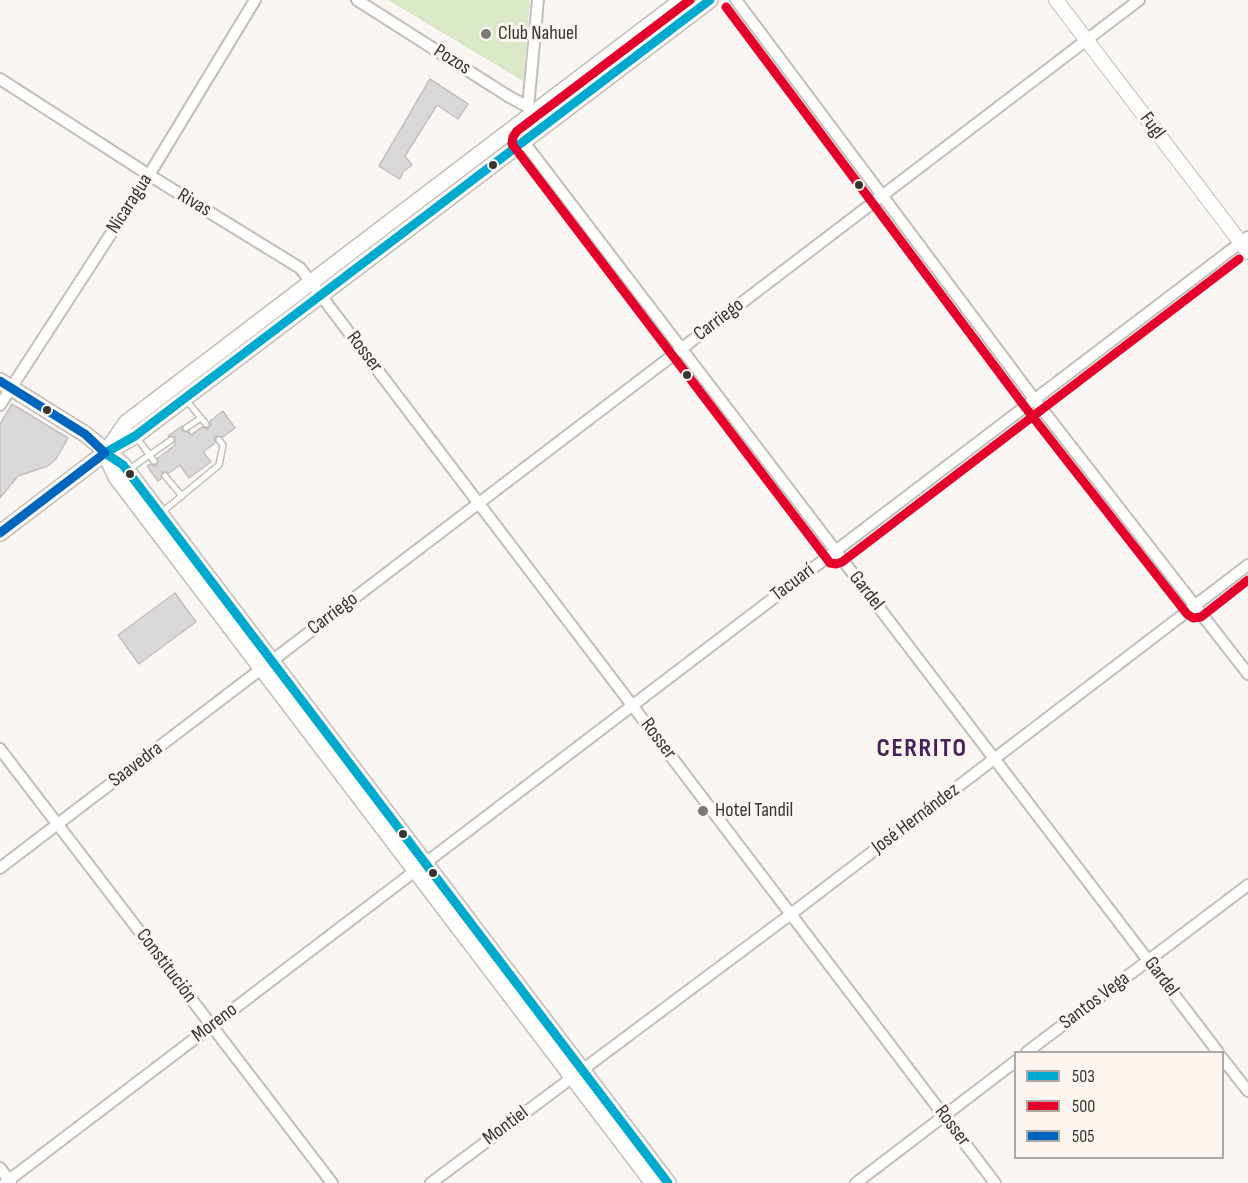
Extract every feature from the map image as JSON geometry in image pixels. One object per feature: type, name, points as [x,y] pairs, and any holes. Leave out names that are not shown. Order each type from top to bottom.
[{"type":"main road","points":[[0,532],[105,453],[135,436],[320,295],[519,135],[535,115],[682,0]]},
{"type":"main road","points":[[535,115],[710,0]]},
{"type":"main road","points":[[105,453],[126,423],[310,282],[519,135]]},
{"type":"main road","points":[[5,385],[85,434],[105,453],[123,465],[267,665]]},
{"type":"main road","points":[[105,453],[116,477],[267,665],[577,1072],[668,1183]]},
{"type":"main road","points":[[577,1072],[653,1183]]},
{"type":"street","name":"Nicaragua","points":[[0,405],[5,385],[148,176],[255,0]]},
{"type":"street","name":"Pozos","points":[[357,0],[535,115]]},
{"type":"street","points":[[535,115],[538,0]]},
{"type":"street","points":[[736,0],[1035,400],[1248,674]]},
{"type":"street","name":"Fugl","points":[[1056,0],[1245,244]]},
{"type":"street","name":"Carriego","points":[[267,665],[1139,0]]},
{"type":"street","name":"Rivas","points":[[0,79],[148,176],[296,264],[320,295]]},
{"type":"street","name":"Gardel","points":[[519,135],[1216,1051]]},
{"type":"street","name":"Tacuarí","points":[[420,866],[1035,400],[1245,244]]},
{"type":"street","name":"Rosser","points":[[320,295],[995,1183]]},
{"type":"street","name":"José Hernández","points":[[577,1072],[791,914],[1248,565]]},
{"type":"street","name":"Saavedra","points":[[0,868],[267,665]]},
{"type":"street","name":"Constitución","points":[[0,749],[332,1183]]},
{"type":"street","name":"Moreno","points":[[8,1182],[420,866]]},
{"type":"street","name":"Santos Vega","points":[[1030,1051],[1248,885]]},
{"type":"street","points":[[1224,1061],[1248,1091]]},
{"type":"street","points":[[856,1183],[1014,1064]]},
{"type":"street","name":"Montiel","points":[[431,1183],[577,1072]]},
{"type":"street","points":[[0,1168],[8,1182]]},
{"type":"lane","points":[[185,398],[206,424]]},
{"type":"lane","points":[[186,428],[201,418]]},
{"type":"lane","points":[[135,436],[154,461]]},
{"type":"lane","points":[[127,471],[171,440]]},
{"type":"lane","points":[[160,514],[219,465],[223,445],[219,440]]},
{"type":"lane","points":[[165,476],[182,496]]},
{"type":"green space","name":"Club Nahuel","points":[[388,0],[530,0],[523,81]]},
{"type":"green space","points":[[694,0],[697,0],[547,113]]},
{"type":"green space","points":[[310,293],[132,432],[129,430]]},
{"type":"building","points":[[430,79],[468,104],[458,119],[437,105],[405,156],[412,165],[403,172],[400,179],[379,166]]},
{"type":"building","points":[[12,404],[68,438],[56,459],[48,466],[18,476],[0,498],[0,424]]},
{"type":"building","points":[[223,411],[235,428],[223,437],[216,436],[215,443],[203,452],[211,462],[189,478],[180,465],[169,473],[162,472],[161,479],[158,481],[147,466],[157,465],[158,458],[175,445],[175,437],[168,436],[182,426],[182,431],[189,432],[191,435],[202,427],[207,429],[211,425],[210,421]]},
{"type":"building","points":[[175,593],[196,622],[139,664],[118,635]]},
{"type":"transit line","name":"500","points":[[690,0],[517,131],[512,144],[830,563],[842,562],[1239,259]]},
{"type":"transit line","name":"503","points":[[105,453],[135,436],[710,0]]},
{"type":"transit line","name":"500","points":[[726,7],[1025,407],[1187,614],[1193,618],[1201,617],[1248,580]]},
{"type":"transit line","name":"505","points":[[0,381],[85,434],[105,453],[0,533]]},
{"type":"transit line","name":"503","points":[[105,453],[123,465],[668,1183]]},
{"type":"place","name":"Club Nahuel","points":[[486,34]]},
{"type":"place","name":"Hotel Tandil","points":[[703,811]]},
{"type":"district","name":"CERRITO","points":[[922,749]]}]
